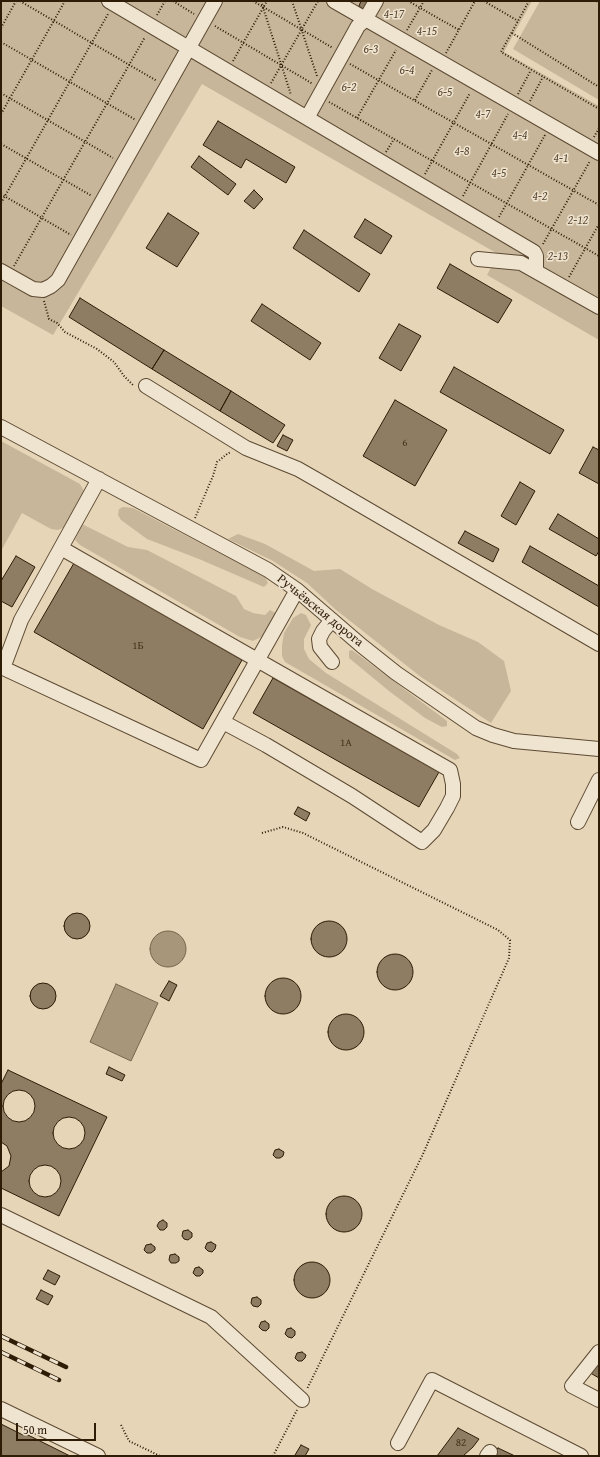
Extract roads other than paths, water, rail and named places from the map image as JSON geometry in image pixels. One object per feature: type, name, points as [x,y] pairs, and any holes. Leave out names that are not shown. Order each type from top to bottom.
[{"type":"street","points":[[5,273],[33,289],[43,290],[58,280],[215,1]]},
{"type":"street","points":[[334,1],[597,152]]},
{"type":"street","points":[[302,116],[320,93],[358,26],[366,20],[376,1]]},
{"type":"street","points":[[111,2],[534,252],[536,256],[536,271]]},
{"type":"street","points":[[478,259],[521,263],[599,307]]},
{"type":"street","points":[[146,386],[246,448],[298,469],[599,644]]},
{"type":"street","name":"Ручьёвская дорога","points":[[1,427],[268,570],[297,590],[396,673],[476,728],[514,741],[599,749]]},
{"type":"street","points":[[99,479],[21,620],[2,667],[201,760],[297,590]]},
{"type":"street","points":[[61,548],[450,770],[453,784],[453,796],[434,830],[422,842],[352,796],[266,745],[223,722]]},
{"type":"street","points":[[332,620],[323,631],[319,639],[320,647],[332,662]]},
{"type":"street","points":[[578,822],[599,780]]},
{"type":"street","points":[[1,1215],[211,1317],[302,1400]]},
{"type":"street","points":[[599,1352],[572,1386],[599,1400]]},
{"type":"street","points":[[398,1443],[432,1380],[581,1456]]},
{"type":"street","points":[[1,1409],[98,1456]]},
{"type":"railway","points":[[1,1336],[66,1367]]},
{"type":"railway","points":[[1,1352],[59,1380]]},
{"type":"park label","name":"4-17","points":[[394,15]]},
{"type":"park label","name":"4-15","points":[[427,32]]},
{"type":"park label","name":"6-3","points":[[371,50]]},
{"type":"park label","name":"6-4","points":[[407,71]]},
{"type":"park label","name":"6-2","points":[[349,88]]},
{"type":"park label","name":"6-5","points":[[445,93]]},
{"type":"park label","name":"4-7","points":[[483,115]]},
{"type":"park label","name":"4-4","points":[[520,136]]},
{"type":"park label","name":"4-8","points":[[462,152]]},
{"type":"park label","name":"4-1","points":[[561,159]]},
{"type":"park label","name":"4-5","points":[[499,174]]},
{"type":"park label","name":"4-2","points":[[540,197]]},
{"type":"park label","name":"2-12","points":[[578,221]]},
{"type":"park label","name":"2-13","points":[[558,257]]}]
